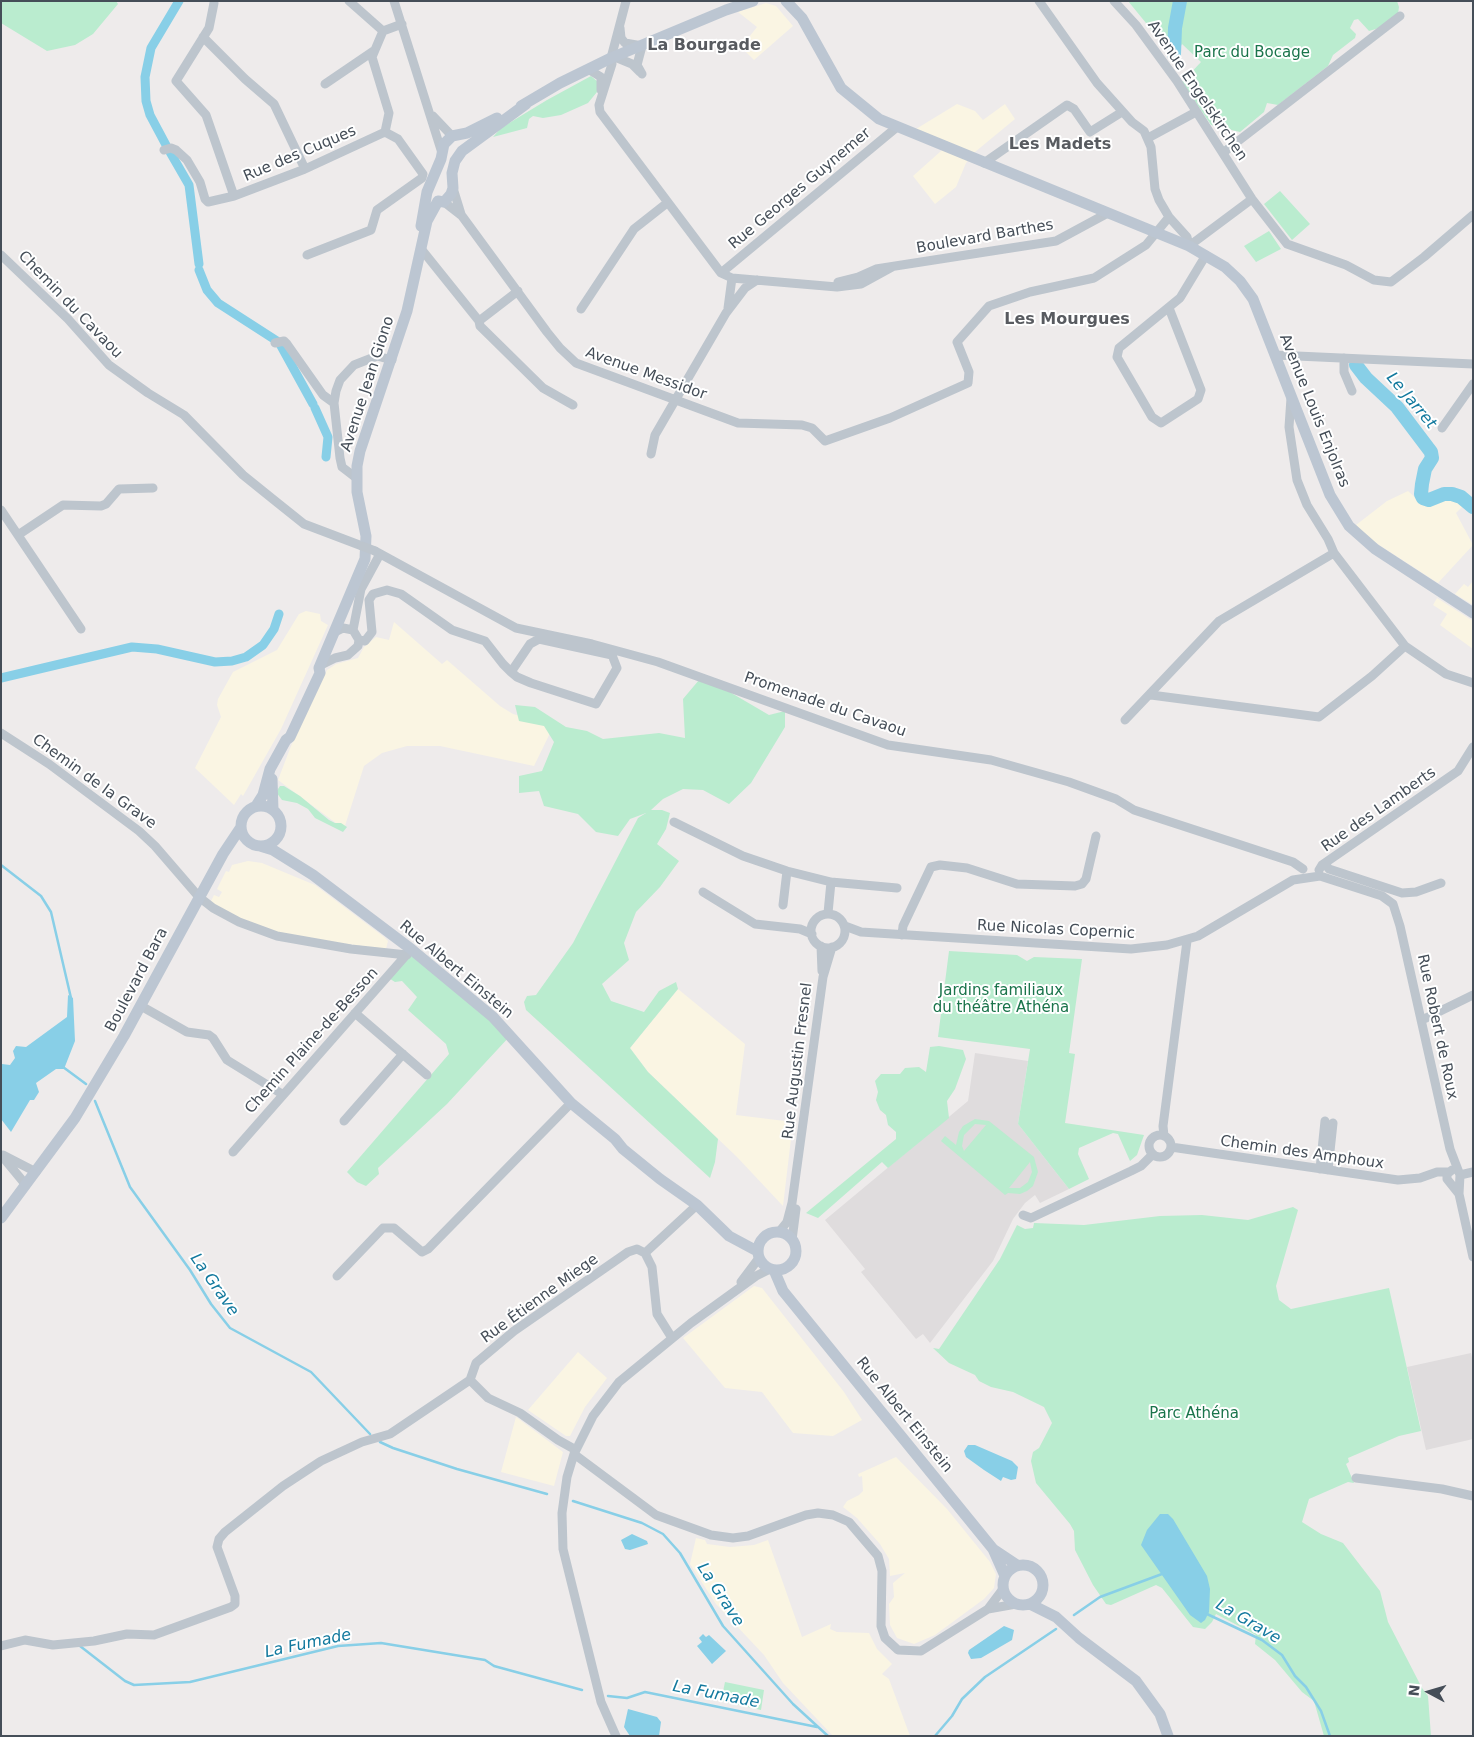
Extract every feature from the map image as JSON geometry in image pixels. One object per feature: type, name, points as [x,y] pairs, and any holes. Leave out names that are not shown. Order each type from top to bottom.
[{"type":"street","points":[[349,1],[383,31]]},
{"type":"street","points":[[394,1],[442,153]]},
{"type":"street","points":[[601,98],[612,64],[626,1]]},
{"type":"street","name":"Avenue Jean Giono","points":[[726,10],[739,1]]},
{"type":"street","name":"Avenue Jean Giono","points":[[413,284],[428,192],[444,144],[454,136],[467,133],[526,104],[588,69],[726,10],[753,1]]},
{"type":"street","points":[[786,1],[802,18]]},
{"type":"street","points":[[800,1],[802,18]]},
{"type":"street","points":[[1039,1],[1084,66],[1122,112],[1144,131],[1152,154],[1155,189],[1162,207],[1187,237],[1189,246],[1252,198]]},
{"type":"street","name":"Avenue Engelskirchen","points":[[1114,1],[1136,25],[1224,152],[1252,198],[1287,244],[1346,265],[1383,283],[1391,282],[1424,257],[1473,215]]},
{"type":"street","name":"Rue des Cuques","points":[[214,3],[209,28],[176,81],[206,115],[234,196],[305,169],[385,132]]},
{"type":"street","points":[[1224,152],[1400,16]]},
{"type":"street","name":"Avenue Louis Enjolras","points":[[802,18],[841,88],[872,114],[896,127],[1106,214],[1189,246],[1225,267],[1253,299],[1330,495],[1352,529],[1375,549],[1473,613]]},
{"type":"street","points":[[613,58],[632,64],[642,74],[637,65],[642,46],[626,43],[620,34],[621,23]]},
{"type":"street","points":[[307,255],[371,230],[377,210],[422,178],[423,174],[398,139],[385,132],[389,113],[372,57],[383,31],[402,24]]},
{"type":"street","points":[[203,37],[245,80],[274,104],[305,169]]},
{"type":"street","points":[[325,84],[375,50]]},
{"type":"street","points":[[588,69],[601,78],[600,112],[602,116],[722,273],[732,278],[731,300],[726,313]]},
{"type":"street","name":"Avenue Jean Giono","points":[[371,550],[366,536],[356,477],[360,451],[392,360],[422,250],[427,221],[441,201],[451,194],[453,188],[452,173],[455,161],[462,151],[526,104]]},
{"type":"street","points":[[984,163],[1067,105],[1074,109],[1090,132],[1122,112]]},
{"type":"street","points":[[428,107],[436,121],[462,144],[462,151]]},
{"type":"street","points":[[1148,138],[1196,112]]},
{"type":"street","name":"Rue Georges Guynemer","points":[[722,273],[896,127]]},
{"type":"street","points":[[168,149],[187,160],[195,172],[208,202],[234,196]]},
{"type":"street","name":"Avenue Messidor","points":[[453,188],[462,216]]},
{"type":"street","points":[[428,192],[441,201]]},
{"type":"street","name":"Avenue Messidor","points":[[441,201],[462,216],[560,348],[576,363],[676,398],[738,423],[802,425],[812,428],[825,441],[890,418],[968,383],[969,372],[957,342],[989,306],[1030,292],[1094,278],[1146,245],[1157,234]]},
{"type":"street","points":[[581,309],[634,230],[667,203]]},
{"type":"street","name":"Boulevard Barthes","points":[[732,278],[821,286],[861,284],[892,267],[1056,241],[1106,214]]},
{"type":"street","points":[[1157,234],[1169,217]]},
{"type":"street","points":[[422,250],[479,321],[480,326],[497,344],[543,388],[573,405]]},
{"type":"street","name":"Chemin du Cavaou","points":[[1,255],[68,319],[109,365],[148,393],[184,415],[243,475],[304,524],[371,550]]},
{"type":"street","points":[[1169,308],[1201,390],[1198,399],[1161,423],[1152,418],[1117,357],[1119,348],[1180,298],[1206,255]]},
{"type":"street","points":[[651,454],[655,435],[726,313],[745,288],[757,280]]},
{"type":"street","points":[[479,321],[518,291]]},
{"type":"street","points":[[278,342],[287,344],[323,395],[334,403]]},
{"type":"street","points":[[1275,355],[1473,364]]},
{"type":"street","points":[[356,477],[342,467],[334,403],[340,380],[354,365],[377,356],[392,360]]},
{"type":"street","points":[[1344,358],[1344,372],[1352,391]]},
{"type":"street","points":[[1442,428],[1473,384]]},
{"type":"street","points":[[1291,396],[1289,427],[1298,480],[1307,505],[1328,539],[1334,553],[1405,646],[1446,674],[1473,683]]},
{"type":"street","points":[[18,535],[63,505],[101,506],[106,504],[119,489],[153,488]]},
{"type":"street","points":[[1,510],[81,629]]},
{"type":"street","points":[[320,667],[335,658],[348,655],[358,646],[359,640],[353,630],[371,550]]},
{"type":"street","points":[[256,806],[268,807],[273,810],[280,821],[278,835],[274,841],[257,845],[247,840],[241,827],[246,812],[256,806],[263,795],[270,768],[286,740],[290,737],[320,673],[320,667],[334,632],[371,550]]},
{"type":"street","name":"Promenade du Cavaou","points":[[371,550],[516,628],[592,644],[658,662],[888,744],[991,760],[1069,782],[1116,799],[1134,810],[1293,862],[1303,869]]},
{"type":"street","points":[[1125,720],[1151,695],[1219,621],[1334,553]]},
{"type":"street","points":[[359,640],[365,640],[372,632],[368,608],[373,594],[394,591],[452,630],[485,641],[511,672],[516,677],[531,683],[596,704],[617,668],[612,655],[539,639],[530,644],[511,672]]},
{"type":"street","points":[[334,632],[343,628],[353,630]]},
{"type":"street","points":[[1151,695],[1319,718],[1372,676],[1405,646]]},
{"type":"street","name":"Chemin de la Grave","points":[[1,733],[49,764],[139,831],[155,846],[199,897],[213,908],[239,922],[277,936],[351,949],[409,952]]},
{"type":"street","name":"Rue des Lamberts","points":[[1303,869],[1321,870],[1458,771],[1473,747]]},
{"type":"street","points":[[270,768],[273,810]]},
{"type":"street","points":[[674,822],[743,856],[787,871],[831,882],[897,888]]},
{"type":"street","name":"Boulevard Bara","points":[[2,1212],[23,1182],[76,1118],[212,874],[241,827]]},
{"type":"street","name":"Rue Albert Einstein","points":[[278,835],[284,847],[313,875],[493,1017],[571,1103],[614,1139],[628,1145],[678,1185],[681,1192],[729,1236],[758,1255]]},
{"type":"street","points":[[902,935],[903,926],[930,867],[940,865],[967,868],[1017,884],[1075,886],[1082,884],[1086,880],[1096,836]]},
{"type":"street","name":"Boulevard Bara","points":[[212,874],[239,846],[257,845]]},
{"type":"street","name":"Rue Albert Einstein","points":[[257,845],[273,850],[313,875]]},
{"type":"street","points":[[1293,880],[1303,869]]},
{"type":"street","points":[[1293,880],[1329,869],[1402,893],[1416,892],[1441,883]]},
{"type":"street","name":"Rue Robert de Roux","points":[[1321,870],[1382,896],[1392,904],[1395,910],[1422,1020],[1450,1149],[1454,1176],[1473,1257]]},
{"type":"street","points":[[783,905],[787,871]]},
{"type":"street","name":"Rue Nicolas Copernic","points":[[845,926],[861,932],[1131,949],[1187,941],[1220,925],[1293,880]]},
{"type":"street","points":[[828,913],[831,882]]},
{"type":"street","points":[[704,892],[755,924],[800,928],[812,934],[821,946],[832,947],[844,938],[845,926],[839,917],[828,913],[818,917],[813,924],[812,934]]},
{"type":"street","points":[[800,928],[813,924]]},
{"type":"street","name":"Rue Nicolas Copernic","points":[[844,938],[861,932]]},
{"type":"street","points":[[1164,1136],[1157,1136],[1152,1141],[1150,1148],[1153,1154],[1159,1157],[1166,1156],[1171,1147],[1170,1142],[1164,1136],[1163,1126],[1187,941]]},
{"type":"street","name":"Rue Augustin Fresnel","points":[[821,946],[823,977]]},
{"type":"street","name":"Rue Augustin Fresnel","points":[[779,1232],[789,1219],[801,1149],[823,977],[832,947]]},
{"type":"street","name":"Chemin Plaine-de-Besson","points":[[233,1152],[282,1094],[409,952]]},
{"type":"street","points":[[1422,1020],[1473,995]]},
{"type":"street","points":[[140,1006],[187,1032],[209,1035],[227,1060],[282,1094]]},
{"type":"street","points":[[355,1013],[427,1075]]},
{"type":"street","points":[[344,1121],[404,1054]]},
{"type":"street","points":[[337,1276],[383,1228],[394,1228],[422,1252],[428,1249],[571,1103]]},
{"type":"street","points":[[1324,1170],[1329,1122]]},
{"type":"street","name":"Chemin des Amphoux","points":[[1171,1147],[1398,1180],[1430,1175],[1454,1176],[1473,1172]]},
{"type":"street","name":"Rue Augustin Fresnel","points":[[792,1240],[802,1160],[801,1149]]},
{"type":"street","points":[[1,1154],[33,1170]]},
{"type":"street","points":[[1,1154],[23,1182]]},
{"type":"street","points":[[1023,1215],[1031,1218],[1132,1171],[1141,1166],[1153,1154]]},
{"type":"street","points":[[672,1338],[657,1314],[652,1267],[645,1253],[697,1205]]},
{"type":"street","name":"Rue Albert Einstein","points":[[707,1214],[715,1217],[739,1236],[761,1239]]},
{"type":"street","points":[[616,1736],[602,1702],[563,1549],[562,1513],[567,1477],[575,1452],[593,1416],[619,1382],[672,1338],[731,1294],[772,1270],[786,1268],[795,1256],[796,1248],[792,1240],[779,1232],[771,1232],[761,1239],[758,1255],[751,1271],[731,1294]]},
{"type":"street","name":"Rue Étienne Miege","points":[[1,1646],[25,1640],[53,1645],[82,1638],[127,1634],[154,1635],[231,1607],[235,1604],[235,1596],[217,1547],[222,1534],[283,1486],[322,1461],[362,1442],[390,1434],[470,1380],[476,1363],[514,1331],[628,1252],[637,1249],[645,1253]]},
{"type":"street","points":[[758,1255],[772,1270]]},
{"type":"street","name":"Rue Albert Einstein","points":[[786,1268],[785,1283],[791,1300]]},
{"type":"street","name":"Rue Albert Einstein","points":[[772,1270],[783,1290],[993,1549],[1005,1576]]},
{"type":"street","points":[[470,1380],[488,1398],[520,1413],[656,1514],[711,1535],[733,1538],[748,1536],[818,1513],[833,1515],[849,1522],[878,1556],[882,1571],[881,1626],[885,1638],[898,1650],[921,1651],[988,1609],[1003,1589],[1005,1576],[1017,1565],[1028,1565],[1037,1570],[1041,1575],[1043,1588],[1056,1617]]},
{"type":"street","points":[[1356,1478],[1442,1489],[1473,1496]]},
{"type":"street","name":"Rue Albert Einstein","points":[[993,1549],[1017,1565]]},
{"type":"street","points":[[1030,1604],[1040,1595],[1043,1588]]},
{"type":"street","points":[[1003,1589],[1010,1600],[1016,1604]]},
{"type":"street","points":[[988,1609],[1016,1604],[1030,1604],[1056,1617],[1079,1638],[1136,1681],[1156,1708],[1168,1736]]},
{"type":"shaded area","points":[[766,3],[776,6],[793,26],[754,60],[741,47],[757,27],[738,12]]},
{"type":"shaded area","points":[[957,104],[975,111],[983,120],[1005,104],[1015,119],[975,152],[966,163],[956,187],[935,204],[913,176],[950,143],[916,129]]},
{"type":"shaded area","points":[[1408,491],[1418,500],[1429,505],[1453,498],[1464,505],[1456,513],[1473,545],[1438,583],[1370,539],[1356,525],[1387,501]]},
{"type":"shaded area","points":[[1473,581],[1473,605],[1455,594],[1464,584],[1468,587]]},
{"type":"shaded area","points":[[1437,598],[1473,621],[1473,649],[1440,625],[1447,614],[1433,605]]},
{"type":"shaded area","points":[[306,611],[320,614],[321,621],[328,625],[281,729],[243,796],[241,794],[234,805],[195,768],[221,717],[217,705],[218,699],[233,672],[277,650],[299,614]]},
{"type":"shaded area","points":[[394,622],[442,664],[447,660],[500,706],[513,714],[554,725],[534,766],[440,746],[407,746],[382,753],[364,766],[344,829],[278,780],[291,746],[327,670],[336,664],[358,658],[364,647],[376,637],[389,640]]},
{"type":"shaded area","points":[[248,861],[262,863],[315,885],[384,937],[388,941],[386,949],[286,936],[220,910],[211,901],[214,895],[219,897],[222,892],[217,889],[226,871],[229,872],[232,865]]},
{"type":"shaded area","points":[[678,989],[745,1044],[736,1115],[793,1122],[783,1206],[737,1157],[648,1072],[630,1048]]},
{"type":"shaded area","points":[[975,1053],[1028,1061],[1018,1124],[1069,1189],[1040,1203],[1035,1195],[1025,1203],[1013,1219],[993,1261],[930,1343],[923,1334],[916,1339],[861,1272],[865,1269],[825,1220],[968,1101]]},
{"type":"shaded area","points":[[754,1286],[762,1288],[844,1392],[862,1420],[833,1436],[793,1433],[762,1392],[725,1388],[683,1338]]},
{"type":"shaded area","points":[[578,1352],[607,1378],[585,1407],[570,1436],[566,1436],[528,1410]]},
{"type":"shaded area","points":[[1471,1353],[1473,1362],[1473,1439],[1426,1450],[1407,1367]]},
{"type":"shaded area","points":[[516,1417],[563,1452],[554,1486],[501,1472]]},
{"type":"shaded area","points":[[896,1457],[947,1509],[990,1562],[996,1574],[994,1588],[984,1599],[935,1635],[914,1644],[897,1638],[890,1625],[889,1604],[894,1597],[893,1583],[905,1573],[890,1576],[889,1559],[880,1544],[857,1518],[843,1507],[847,1501],[863,1491],[862,1476],[859,1477],[858,1474]]},
{"type":"shaded area","points":[[696,1538],[705,1540],[707,1544],[730,1547],[754,1545],[768,1540],[802,1637],[831,1624],[830,1629],[837,1632],[869,1633],[877,1649],[892,1664],[882,1674],[889,1679],[910,1736],[833,1736],[783,1683],[764,1655],[716,1604],[690,1564]]},
{"type":"green space","points":[[1,1],[116,1],[118,4],[93,34],[75,45],[47,51],[1,23]]},
{"type":"green space","name":"Parc du Bocage","points":[[1128,1],[1397,1],[1399,7],[1398,14],[1379,28],[1369,31],[1358,19],[1354,20],[1350,28],[1356,34],[1355,38],[1333,55],[1328,66],[1278,105],[1267,103],[1264,112],[1240,132],[1211,125],[1182,82],[1201,62],[1182,44],[1173,56]]},
{"type":"green space","points":[[591,76],[598,82],[597,92],[588,103],[561,115],[543,118],[533,116],[529,119],[527,128],[493,137],[501,128]]},
{"type":"green space","points":[[1280,191],[1310,224],[1292,240],[1264,204]]},
{"type":"green space","points":[[1269,231],[1281,249],[1256,262],[1244,246]]},
{"type":"green space","points":[[699,680],[728,691],[769,715],[785,711],[785,727],[751,783],[729,804],[703,790],[683,789],[663,799],[651,810],[662,810],[670,813],[666,829],[657,844],[679,861],[660,887],[636,912],[624,943],[629,960],[602,984],[611,1001],[644,1012],[659,991],[676,982],[678,989],[630,1048],[648,1072],[718,1139],[715,1162],[710,1178],[526,1010],[524,1002],[527,996],[536,995],[573,943],[638,818],[646,813],[630,819],[618,836],[596,832],[578,814],[544,806],[539,791],[519,793],[519,776],[542,771],[554,742],[544,726],[519,721],[515,705],[535,707],[566,727],[587,731],[603,739],[659,733],[685,738],[683,699]]},
{"type":"green space","points":[[280,786],[284,786],[300,796],[329,820],[341,823],[347,827],[343,832],[315,818],[308,809],[297,803],[282,800],[276,792]]},
{"type":"green space","points":[[411,949],[510,1036],[447,1104],[378,1168],[379,1174],[366,1186],[357,1182],[347,1172],[449,1054],[446,1044],[408,1010],[417,997],[402,981],[395,982],[387,977]]},
{"type":"green space","name":"Jardins familiaux du théâtre Athéna","points":[[949,951],[1017,955],[1027,961],[1034,957],[1082,959],[1069,1053],[1075,1054],[1065,1123],[1144,1135],[1137,1155],[1130,1161],[1118,1134],[1113,1133],[1079,1148],[1078,1154],[1089,1179],[1069,1189],[1018,1124],[1030,1049],[938,1037]]},
{"type":"green space","points":[[939,1046],[963,1050],[966,1059],[955,1089],[947,1101],[949,1118],[888,1168],[882,1162],[818,1218],[806,1213],[896,1139],[896,1132],[888,1125],[886,1115],[880,1110],[876,1100],[878,1092],[875,1081],[881,1074],[900,1074],[905,1068],[919,1067],[926,1072],[930,1047]]},
{"type":"green space","points":[[975,1119],[989,1121],[1034,1157],[1038,1172],[1033,1186],[1020,1194],[1008,1193],[1005,1195],[941,1141],[945,1136],[956,1145],[959,1132],[963,1126]],"holes":[[[975,1124],[986,1125],[964,1151],[962,1146],[964,1135]],[[1030,1162],[1032,1172],[1028,1182],[1020,1188],[1009,1188]]]},
{"type":"green space","name":"Parc Athéna","points":[[1293,1207],[1298,1210],[1276,1286],[1279,1300],[1291,1309],[1389,1288],[1421,1431],[1399,1436],[1348,1458],[1349,1462],[1346,1464],[1354,1483],[1348,1482],[1309,1499],[1302,1522],[1321,1534],[1343,1543],[1380,1591],[1388,1622],[1428,1696],[1431,1736],[1324,1736],[1314,1701],[1302,1692],[1275,1660],[1255,1644],[1256,1635],[1216,1614],[1212,1622],[1205,1629],[1193,1627],[1162,1588],[1156,1585],[1111,1605],[1106,1604],[1093,1585],[1075,1550],[1074,1531],[1070,1524],[1036,1483],[1031,1461],[1033,1452],[1039,1448],[1052,1423],[1044,1407],[1013,1392],[991,1387],[979,1381],[975,1375],[949,1363],[933,1348],[939,1349],[1000,1259],[1017,1225],[1025,1229],[1033,1228],[1034,1223],[1084,1225],[1160,1216],[1202,1215],[1248,1220]]},
{"type":"green space","points":[[725,1682],[764,1690],[761,1710],[721,1701]]},
{"type":"water","points":[[68,995],[73,998],[75,1041],[64,1069],[56,1069],[36,1083],[39,1092],[34,1100],[30,1100],[11,1132],[1,1119],[1,1066],[2,1064],[10,1065],[15,1058],[13,1051],[16,1046],[26,1047],[67,1017]]},
{"type":"water","points":[[968,1445],[975,1445],[1012,1461],[1018,1467],[1016,1479],[1011,1480],[1003,1477],[1001,1481],[984,1470],[966,1457],[964,1451]]},
{"type":"water","points":[[1160,1514],[1168,1514],[1173,1519],[1207,1576],[1210,1589],[1209,1612],[1201,1623],[1190,1615],[1141,1545],[1147,1530]]},
{"type":"water","points":[[632,1534],[647,1541],[648,1544],[630,1550],[625,1549],[621,1540]]},
{"type":"water","points":[[1004,1626],[1014,1630],[1012,1640],[981,1658],[971,1659],[968,1653],[969,1650]]},
{"type":"water","points":[[703,1634],[706,1637],[709,1635],[726,1651],[712,1664],[697,1646],[702,1642],[699,1638]]},
{"type":"water","points":[[628,1709],[657,1717],[661,1722],[659,1736],[630,1736],[624,1727]]},
{"type":"waterway","points":[[166,145],[150,115],[146,101],[145,77],[151,48],[179,1]]},
{"type":"waterway","name":"Le Jarret","points":[[1174,54],[1175,28],[1180,1]]},
{"type":"waterway","points":[[170,152],[189,185],[199,264]]},
{"type":"waterway","points":[[199,270],[207,290],[218,303],[277,341]]},
{"type":"waterway","points":[[280,344],[313,404]]},
{"type":"waterway","name":"Le Jarret","points":[[1356,365],[1366,378],[1397,407],[1431,452],[1432,458],[1425,469],[1422,484],[1421,494],[1423,498],[1429,500],[1444,494],[1452,494],[1461,497],[1473,507]]},
{"type":"waterway","points":[[315,408],[328,437],[326,457]]},
{"type":"waterway","points":[[1,678],[132,647],[157,649],[215,662],[232,661],[246,657],[263,645],[274,629],[279,614]]},
{"type":"waterway","name":"La Grave","points":[[1,865],[41,896],[51,912],[71,998]]},
{"type":"waterway","name":"La Grave","points":[[63,1067],[86,1084]]},
{"type":"waterway","name":"La Grave","points":[[95,1101],[130,1187],[190,1270],[211,1304],[230,1328],[311,1372],[370,1434]]},
{"type":"waterway","name":"La Grave","points":[[380,1442],[457,1469],[547,1494]]},
{"type":"waterway","name":"La Grave","points":[[573,1501],[642,1523],[663,1534],[680,1553],[723,1626],[793,1704],[828,1736]]},
{"type":"waterway","name":"La Grave","points":[[1074,1615],[1100,1597],[1162,1574]]},
{"type":"waterway","name":"La Grave","points":[[1207,1614],[1262,1640],[1282,1655],[1321,1711],[1330,1736]]},
{"type":"waterway","name":"La Grave","points":[[935,1736],[952,1716],[962,1699],[985,1677],[1056,1629]]},
{"type":"waterway","name":"La Fumade","points":[[80,1646],[125,1681],[134,1685],[190,1682],[338,1646],[381,1643],[485,1660],[494,1666],[582,1690]]},
{"type":"waterway","name":"La Fumade","points":[[608,1696],[627,1698],[645,1692],[817,1727]]},
{"type":"district","name":"La Bourgade","points":[[704,46]]},
{"type":"district","name":"Les Madets","points":[[1060,145]]},
{"type":"district","name":"Les Mourgues","points":[[1067,320]]}]
